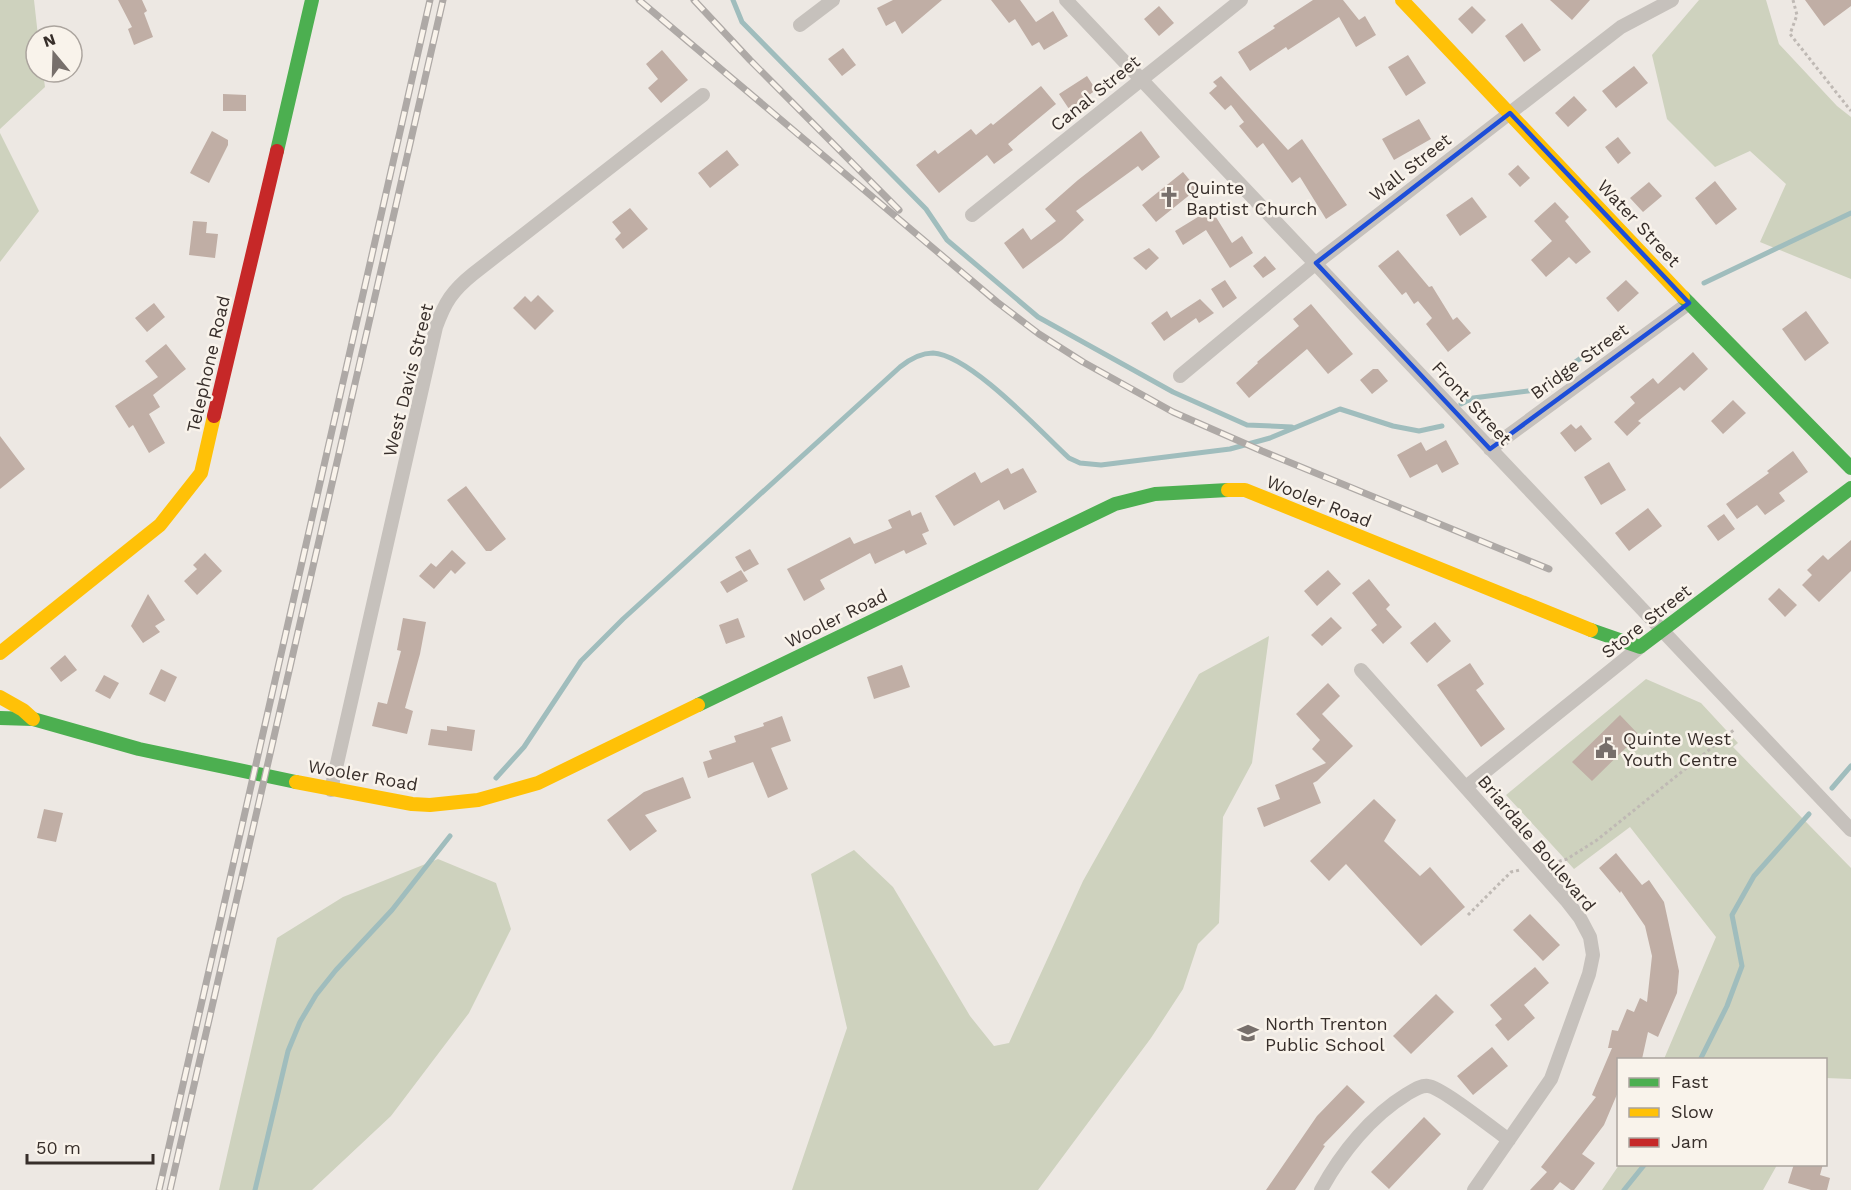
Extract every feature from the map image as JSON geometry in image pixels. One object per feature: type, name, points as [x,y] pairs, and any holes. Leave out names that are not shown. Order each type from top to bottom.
[{"type":"street","name":"Telephone Road","points":[[0,653],[160,525],[201,473],[312,0]]},
{"type":"street","points":[[800,25],[833,0]]},
{"type":"street","name":"Front Street","points":[[1066,0],[1851,830]]},
{"type":"street","name":"Canal Street","points":[[972,215],[1241,0]]},
{"type":"street","name":"Water Street","points":[[1402,0],[1689,303],[1851,468]]},
{"type":"street","name":"Wall Street","points":[[1180,376],[1316,263],[1621,27],[1672,0]]},
{"type":"street","name":"West Davis Street","points":[[331,790],[436,327],[444,304],[455,288],[703,95]]},
{"type":"street","name":"Bridge Street","points":[[1490,448],[1689,303]]},
{"type":"street","name":"Store Street","points":[[1466,787],[1640,647],[1851,488]]},
{"type":"street","name":"Wooler Road","points":[[0,718],[33,719],[139,749],[331,790],[412,804],[430,805],[478,800],[538,783],[1120,503],[1142,496],[1159,494],[1245,490],[1613,639],[1640,647]]},
{"type":"street","name":"Briardale Boulevard","points":[[1361,670],[1580,918],[1590,937],[1593,955],[1589,974],[1551,1079],[1474,1190]]},
{"type":"street","name":"Wooler Road","points":[[0,697],[24,710],[33,719]]},
{"type":"street","points":[[1321,1190],[1341,1157],[1364,1131],[1386,1109],[1420,1086],[1430,1086],[1444,1094],[1509,1140]]},
{"type":"path","points":[[1793,0],[1797,15],[1790,34],[1851,111]]},
{"type":"path","points":[[1548,864],[1567,860],[1597,840],[1737,728]]},
{"type":"path","points":[[1468,915],[1512,872],[1521,869]]},
{"type":"highlighted area","points":[[1510,113],[1689,303],[1490,449],[1316,263]]},
{"type":"green space","points":[[0,0],[34,0],[37,24],[24,24],[24,84],[45,84],[45,87],[0,129]]},
{"type":"green space","points":[[1699,0],[1766,0],[1779,44],[1837,106],[1851,117],[1851,279],[1760,242],[1786,184],[1750,151],[1715,167],[1667,119],[1652,55]]},
{"type":"green space","points":[[0,133],[39,211],[0,262]]},
{"type":"green space","points":[[1269,636],[1252,763],[1223,817],[1219,923],[1198,944],[1183,989],[1151,1038],[1038,1190],[792,1190],[847,1028],[811,874],[854,850],[893,887],[970,1016],[994,1046],[1009,1043],[1083,881],[1199,674]]},
{"type":"green space","points":[[1646,679],[1701,703],[1738,743],[1733,747],[1851,868],[1851,1079],[1827,1078],[1827,1058],[1664,1058],[1716,937],[1630,827],[1574,869],[1506,795]]},
{"type":"green space","points":[[438,859],[496,883],[511,929],[469,1013],[391,1116],[312,1190],[219,1190],[277,938],[343,897]]},
{"type":"green space","points":[[1618,1166],[1776,1166],[1763,1190],[1602,1190]]},
{"type":"building","points":[[118,0],[142,0],[153,37],[134,45],[128,29],[132,27]]},
{"type":"building","points":[[893,0],[942,0],[902,34],[895,21],[886,26],[877,8]]},
{"type":"building","points":[[991,0],[1020,0],[1036,22],[1053,11],[1068,36],[1044,50],[1039,42],[1032,46],[1015,19],[1009,23]]},
{"type":"building","points":[[1313,0],[1343,0],[1359,20],[1365,16],[1376,35],[1356,47],[1339,17],[1288,50],[1286,47],[1250,71],[1238,52]]},
{"type":"building","points":[[1550,0],[1590,0],[1572,20]]},
{"type":"building","points":[[1805,0],[1851,0],[1851,6],[1824,26]]},
{"type":"building","points":[[1159,6],[1174,23],[1159,36],[1144,19]]},
{"type":"building","points":[[1472,6],[1486,20],[1472,34],[1458,19]]},
{"type":"building","points":[[1522,23],[1541,50],[1524,62],[1505,36]]},
{"type":"building","points":[[843,48],[856,65],[842,76],[828,59]]},
{"type":"building","points":[[662,50],[688,80],[661,103],[648,88],[658,79],[646,64]]},
{"type":"building","points":[[1408,55],[1426,83],[1406,96],[1388,67]]},
{"type":"building","points":[[1634,66],[1648,83],[1616,108],[1602,91]]},
{"type":"building","points":[[1087,76],[1096,90],[1069,109],[1059,94]]},
{"type":"building","points":[[1221,76],[1288,150],[1302,139],[1347,205],[1326,219],[1300,177],[1292,183],[1263,143],[1257,148],[1239,126],[1244,122],[1231,105],[1225,110],[1209,93],[1217,86],[1213,82]]},
{"type":"building","points":[[1041,86],[1056,104],[1008,144],[1013,150],[994,164],[987,155],[939,193],[916,165],[935,150],[938,154],[971,129],[976,135],[991,123],[993,125]]},
{"type":"building","points":[[223,94],[246,95],[246,111],[223,111]]},
{"type":"building","points":[[1574,96],[1587,110],[1568,127],[1555,113]]},
{"type":"building","points":[[1419,119],[1431,139],[1394,160],[1382,139]]},
{"type":"building","points":[[212,131],[228,140],[228,145],[209,183],[190,173]]},
{"type":"building","points":[[1141,131],[1160,157],[1142,171],[1138,166],[1076,211],[1084,220],[1062,240],[1023,269],[1004,243],[1023,228],[1031,240],[1056,221],[1045,209]]},
{"type":"building","points":[[1618,137],[1631,153],[1618,164],[1605,147]]},
{"type":"building","points":[[727,150],[739,165],[710,188],[698,173]]},
{"type":"building","points":[[1518,165],[1530,178],[1520,187],[1508,174]]},
{"type":"building","name":"Quinte Baptist Church","points":[[1183,172],[1197,189],[1156,222],[1142,205]]},
{"type":"building","points":[[1715,181],[1737,209],[1716,225],[1695,198]]},
{"type":"building","points":[[1649,182],[1662,196],[1643,212],[1630,198]]},
{"type":"building","points":[[1472,197],[1487,217],[1460,236],[1446,215]]},
{"type":"building","points":[[1555,202],[1569,217],[1565,221],[1591,252],[1576,264],[1569,257],[1546,277],[1531,260],[1552,241],[1534,221]]},
{"type":"building","points":[[630,208],[648,229],[623,249],[615,239],[621,233],[612,222]]},
{"type":"building","points":[[1211,209],[1232,243],[1242,236],[1253,253],[1230,268],[1206,230],[1183,245],[1175,231]]},
{"type":"building","points":[[193,221],[207,222],[206,233],[218,234],[215,258],[189,255]]},
{"type":"building","points":[[1149,248],[1159,258],[1146,270],[1133,258]]},
{"type":"building","points":[[1398,250],[1429,287],[1432,286],[1453,320],[1457,317],[1471,333],[1448,352],[1426,324],[1432,318],[1418,301],[1414,304],[1406,292],[1402,295],[1378,266]]},
{"type":"building","points":[[1265,256],[1276,269],[1263,278],[1253,266]]},
{"type":"building","points":[[1225,280],[1237,298],[1223,308],[1211,289]]},
{"type":"building","points":[[1626,280],[1639,293],[1618,312],[1606,298]]},
{"type":"building","points":[[538,295],[554,311],[535,330],[513,308],[525,296],[531,302]]},
{"type":"building","points":[[1200,299],[1214,313],[1199,323],[1196,318],[1164,341],[1151,323],[1167,311],[1171,318]]},
{"type":"building","points":[[154,303],[165,317],[147,332],[135,318]]},
{"type":"building","points":[[1311,304],[1353,354],[1328,374],[1307,349],[1249,398],[1236,383],[1299,326],[1293,319]]},
{"type":"building","points":[[1806,311],[1829,343],[1805,361],[1782,329]]},
{"type":"building","points":[[166,344],[186,369],[153,395],[160,407],[149,414],[165,443],[149,453],[133,425],[129,428],[115,406],[158,377],[145,361]]},
{"type":"building","points":[[1693,352],[1708,369],[1684,391],[1680,387],[1638,421],[1641,423],[1627,436],[1614,422],[1635,403],[1630,397],[1653,378],[1658,384]]},
{"type":"building","points":[[1373,369],[1378,369],[1388,381],[1372,394],[1360,380]]},
{"type":"building","points":[[1733,400],[1746,413],[1723,434],[1711,421]]},
{"type":"building","points":[[1571,424],[1576,429],[1581,425],[1592,439],[1575,452],[1560,433]]},
{"type":"building","points":[[0,436],[25,469],[0,489]]},
{"type":"building","points":[[1446,440],[1459,464],[1442,473],[1437,464],[1410,478],[1397,455],[1421,442],[1426,451]]},
{"type":"building","points":[[1793,451],[1808,472],[1779,493],[1785,501],[1765,515],[1757,505],[1737,519],[1726,504],[1769,473],[1767,471]]},
{"type":"building","points":[[1609,462],[1626,490],[1601,505],[1584,477]]},
{"type":"building","points":[[1008,468],[1011,474],[1023,468],[1037,492],[1004,510],[999,500],[954,526],[935,496],[975,472],[981,483]]},
{"type":"building","points":[[466,486],[506,539],[491,551],[486,551],[447,500]]},
{"type":"building","points":[[1648,508],[1662,526],[1629,551],[1615,533]]},
{"type":"building","points":[[910,510],[912,516],[921,512],[929,531],[922,534],[927,544],[906,554],[904,550],[875,564],[870,553],[820,580],[825,589],[804,601],[787,569],[850,537],[854,544],[892,528],[888,520]]},
{"type":"building","points":[[1724,514],[1735,529],[1718,541],[1707,526]]},
{"type":"building","points":[[1851,540],[1851,571],[1819,602],[1802,585],[1812,575],[1807,570],[1823,555],[1828,560]]},
{"type":"building","points":[[750,549],[759,564],[744,572],[735,557]]},
{"type":"building","points":[[452,550],[466,563],[455,574],[451,570],[434,589],[419,576],[431,563],[436,567]]},
{"type":"building","points":[[205,553],[222,571],[197,595],[184,581],[197,569],[193,565]]},
{"type":"building","points":[[741,570],[748,581],[727,593],[720,582]]},
{"type":"building","points":[[1328,570],[1341,584],[1317,606],[1304,591]]},
{"type":"building","points":[[1369,579],[1390,605],[1386,609],[1402,627],[1383,644],[1371,630],[1377,625],[1352,593]]},
{"type":"building","points":[[1779,588],[1797,605],[1785,617],[1768,599]]},
{"type":"building","points":[[148,594],[165,620],[155,626],[160,632],[143,643],[131,626]]},
{"type":"building","points":[[1331,617],[1342,628],[1322,646],[1311,635]]},
{"type":"building","points":[[403,618],[426,622],[405,708],[413,711],[407,734],[372,726],[378,702],[387,704],[401,651],[397,650]]},
{"type":"building","points":[[738,618],[745,637],[726,644],[719,625]]},
{"type":"building","points":[[1435,622],[1451,641],[1427,663],[1410,643]]},
{"type":"building","points":[[65,655],[77,670],[61,682],[50,668]]},
{"type":"building","points":[[1470,663],[1484,684],[1476,690],[1505,729],[1481,747],[1437,685]]},
{"type":"building","points":[[902,665],[910,687],[874,699],[867,677]]},
{"type":"building","points":[[161,669],[177,677],[165,702],[149,694]]},
{"type":"building","points":[[104,675],[119,683],[110,699],[95,691]]},
{"type":"building","points":[[1328,683],[1340,696],[1322,714],[1353,746],[1313,783],[1321,803],[1264,827],[1257,808],[1280,799],[1275,785],[1326,763],[1312,749],[1320,740],[1296,714]]},
{"type":"building","name":"Quinte West Youth Centre","points":[[1620,715],[1639,735],[1592,781],[1572,762]]},
{"type":"building","points":[[782,716],[791,741],[771,748],[788,789],[768,798],[753,762],[708,778],[703,762],[712,759],[709,751],[736,742],[734,736],[764,726],[763,723]]},
{"type":"building","points":[[447,726],[475,730],[472,751],[428,745],[431,729],[447,731]]},
{"type":"building","points":[[683,777],[691,798],[645,815],[657,831],[630,851],[607,820],[644,792]]},
{"type":"building","points":[[1374,799],[1396,820],[1384,841],[1420,876],[1430,867],[1465,907],[1421,946],[1346,864],[1329,881],[1310,861]]},
{"type":"building","points":[[44,809],[63,813],[56,842],[37,838]]},
{"type":"building","points":[[1616,853],[1642,885],[1649,880],[1664,902],[1679,971],[1677,993],[1658,1037],[1648,1032],[1642,1058],[1617,1058],[1617,1094],[1604,1125],[1582,1154],[1595,1163],[1574,1190],[1560,1182],[1553,1190],[1530,1190],[1547,1172],[1541,1167],[1596,1097],[1592,1095],[1612,1048],[1608,1048],[1612,1030],[1618,1031],[1627,1009],[1634,1012],[1640,998],[1647,1002],[1652,956],[1645,926],[1621,891],[1620,893],[1599,868]]},
{"type":"building","points":[[1530,914],[1560,945],[1543,961],[1513,930]]},
{"type":"building","points":[[1535,967],[1549,983],[1524,1005],[1535,1018],[1508,1041],[1495,1025],[1502,1019],[1490,1005]]},
{"type":"building","points":[[1436,994],[1454,1012],[1411,1054],[1393,1036]]},
{"type":"building","points":[[1492,1047],[1508,1066],[1473,1095],[1457,1076]]},
{"type":"building","points":[[1347,1085],[1365,1102],[1323,1145],[1325,1146],[1295,1190],[1266,1190],[1317,1116]]},
{"type":"building","points":[[1424,1117],[1441,1134],[1389,1189],[1371,1172]]},
{"type":"building","points":[[1793,1166],[1822,1166],[1820,1175],[1830,1178],[1827,1190],[1811,1190],[1788,1183]]},
{"type":"waterway","points":[[733,0],[742,22],[926,209],[947,240],[1038,317],[1173,392],[1247,425],[1292,427]]},
{"type":"waterway","points":[[1704,283],[1851,213]]},
{"type":"waterway","points":[[1461,404],[1473,398],[1536,390],[1616,333]]},
{"type":"waterway","points":[[496,778],[524,747],[581,661],[623,619],[900,367],[919,355],[933,353],[966,366],[1004,396],[1069,458],[1080,463],[1101,465],[1230,449],[1270,438],[1340,409],[1393,426],[1419,431],[1442,426]]},
{"type":"waterway","points":[[1832,788],[1851,766]]},
{"type":"waterway","points":[[1701,1058],[1727,1006],[1742,966],[1732,915],[1754,876],[1809,814]]},
{"type":"waterway","points":[[255,1190],[288,1051],[300,1022],[316,995],[336,970],[392,910],[450,836]]},
{"type":"waterway","points":[[1624,1190],[1643,1166]]},
{"type":"railway","points":[[159,1190],[430,0]]},
{"type":"railway","points":[[170,1190],[443,0]]},
{"type":"railway","points":[[639,0],[997,302],[1039,334],[1083,362],[1173,412],[1549,569]]},
{"type":"railway","points":[[694,0],[750,60],[899,210]]},
{"type":"traffic: fast","points":[[277,151],[312,0]]},
{"type":"traffic: fast","points":[[1683,297],[1851,468]]},
{"type":"traffic: fast","points":[[1591,630],[1640,647],[1851,488]]},
{"type":"traffic: fast","points":[[698,705],[1115,504],[1155,494],[1228,490]]},
{"type":"traffic: fast","points":[[0,718],[33,719],[139,749],[296,782]]},
{"type":"traffic: slow","points":[[1402,0],[1683,297]]},
{"type":"traffic: slow","points":[[0,653],[160,525],[201,473],[214,416]]},
{"type":"traffic: slow","points":[[1228,490],[1245,490],[1591,630]]},
{"type":"traffic: slow","points":[[0,697],[23,710],[33,719]]},
{"type":"traffic: slow","points":[[296,782],[412,804],[430,805],[478,800],[538,783],[698,705]]},
{"type":"traffic: jam","points":[[214,416],[277,151]]},
{"type":"place","name":"Quinte Baptist Church","points":[[1169,197]]},
{"type":"place","name":"Quinte West Youth Centre","points":[[1606,748]]},
{"type":"place","name":"North Trenton Public School","points":[[1248,1033]]}]
